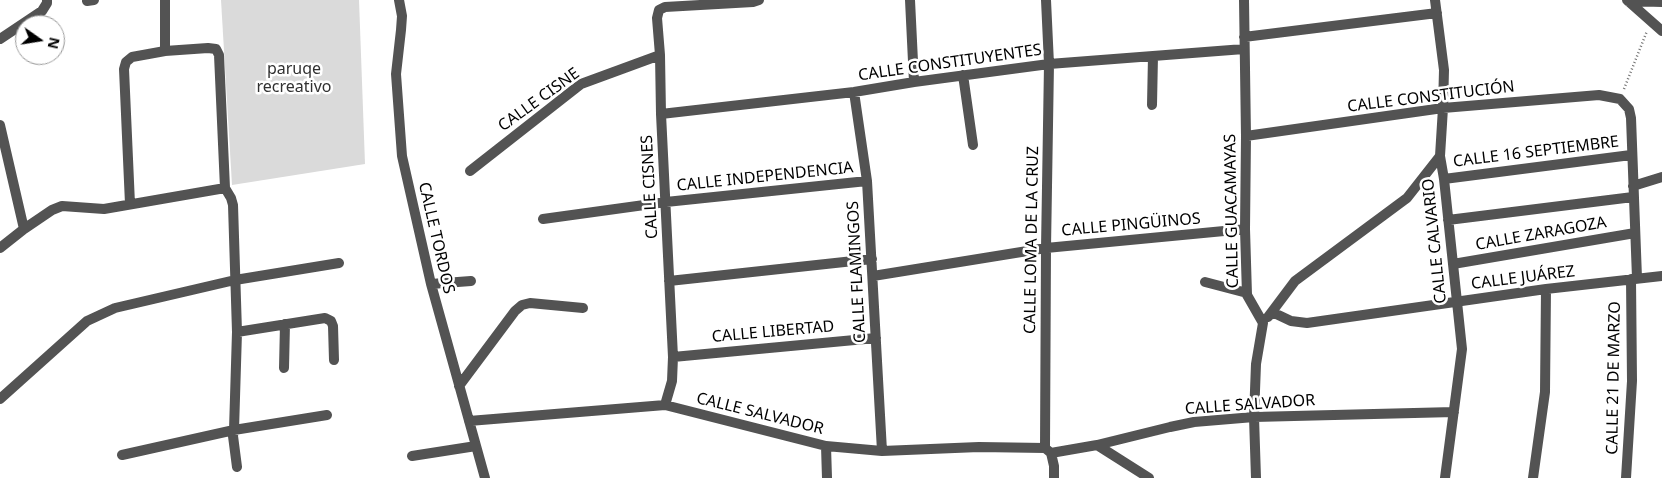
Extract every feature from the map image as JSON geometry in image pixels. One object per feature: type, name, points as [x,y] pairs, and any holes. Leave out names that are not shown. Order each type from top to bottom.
[{"type":"street","points":[[0,40],[42,11],[47,0]]},
{"type":"street","points":[[165,0],[166,51]]},
{"type":"street","name":"CALLE TORDOS","points":[[398,0],[402,16],[396,74],[402,156],[430,284],[485,478]]},
{"type":"street","points":[[698,2],[753,2],[759,0]]},
{"type":"street","points":[[910,0],[914,82]]},
{"type":"street","name":"CALLE LOMA DE LA CRUZ","points":[[1046,0],[1049,64],[1046,248],[1048,451],[1054,466],[1054,478]]},
{"type":"street","name":"CALLE GUACAMAYAS","points":[[1244,0],[1247,295],[1263,323]]},
{"type":"street","name":"CALLE CALVARIO","points":[[1435,0],[1444,70],[1440,156],[1462,349],[1445,478]]},
{"type":"street","points":[[1627,0],[1662,2]]},
{"type":"street","points":[[1627,0],[1662,30]]},
{"type":"street","name":"CALLE CISNES","points":[[665,405],[672,381],[673,357],[657,18],[659,10],[664,7],[698,2]]},
{"type":"street","points":[[1244,37],[1437,13]]},
{"type":"street","points":[[130,204],[124,69],[126,62],[132,57],[166,51],[208,48],[216,50],[219,55],[225,188],[231,198],[232,205],[238,332],[233,436],[237,467]]},
{"type":"street","name":"CALLE CONSTITUYENTES","points":[[661,114],[854,92],[1049,64],[1244,48]]},
{"type":"street","name":"CALLE CISNE","points":[[470,171],[581,84],[660,55]]},
{"type":"street","points":[[1152,104],[1154,56]]},
{"type":"street","points":[[963,75],[973,144]]},
{"type":"street","name":"CALLE FLAMINGOS","points":[[854,92],[867,180],[882,451]]},
{"type":"street","name":"CALLE CONSTITUCIÓN","points":[[1246,136],[1443,108],[1599,95],[1620,99]]},
{"type":"street","name":"CALLE 21 DE MARZO","points":[[1620,99],[1629,109],[1631,118],[1635,233],[1632,381],[1626,478]]},
{"type":"street","points":[[0,125],[24,229]]},
{"type":"street","name":"CALLE 16 SEPTIEMBRE","points":[[1444,179],[1632,155]]},
{"type":"street","points":[[1256,478],[1254,417],[1256,364],[1263,323],[1295,281],[1407,198],[1440,156]]},
{"type":"street","points":[[1633,186],[1662,177]]},
{"type":"street","name":"CALLE INDEPENDENCIA","points":[[543,219],[666,202],[867,180]]},
{"type":"street","points":[[0,248],[52,210],[62,206],[104,209],[225,188]]},
{"type":"street","points":[[1448,220],[1634,197]]},
{"type":"street","name":"CALLE PINGÜINOS","points":[[873,276],[1046,248],[1245,228]]},
{"type":"street","name":"CALLE ZARAGOZA","points":[[1453,264],[1635,233]]},
{"type":"street","points":[[669,281],[872,259]]},
{"type":"street","points":[[0,399],[87,321],[115,308],[235,280],[339,263]]},
{"type":"street","name":"CALLE JUÁREZ","points":[[1272,312],[1291,321],[1308,323],[1546,289],[1662,276]]},
{"type":"street","points":[[430,284],[471,281]]},
{"type":"street","points":[[1205,282],[1247,293]]},
{"type":"street","points":[[1533,478],[1545,392],[1546,289]]},
{"type":"street","points":[[459,386],[514,311],[522,305],[530,303],[583,308]]},
{"type":"street","points":[[238,332],[325,318],[331,321],[333,326],[334,360]]},
{"type":"street","points":[[284,368],[285,324]]},
{"type":"street","name":"CALLE LIBERTAD","points":[[673,357],[876,338]]},
{"type":"street","name":"CALLE SALVADOR","points":[[469,421],[665,405],[826,446],[882,451],[979,447],[1048,451],[1097,445],[1170,426],[1194,422],[1254,417],[1454,412]]},
{"type":"street","points":[[122,455],[234,430],[327,415]]},
{"type":"street","points":[[1097,445],[1150,478]]},
{"type":"street","points":[[412,456],[476,446]]},
{"type":"street","points":[[826,446],[827,478]]},
{"type":"path","points":[[1620,99],[1651,21]]},
{"type":"green space","name":"paruqe recreativo","points":[[221,0],[359,0],[365,164],[232,185]]}]
